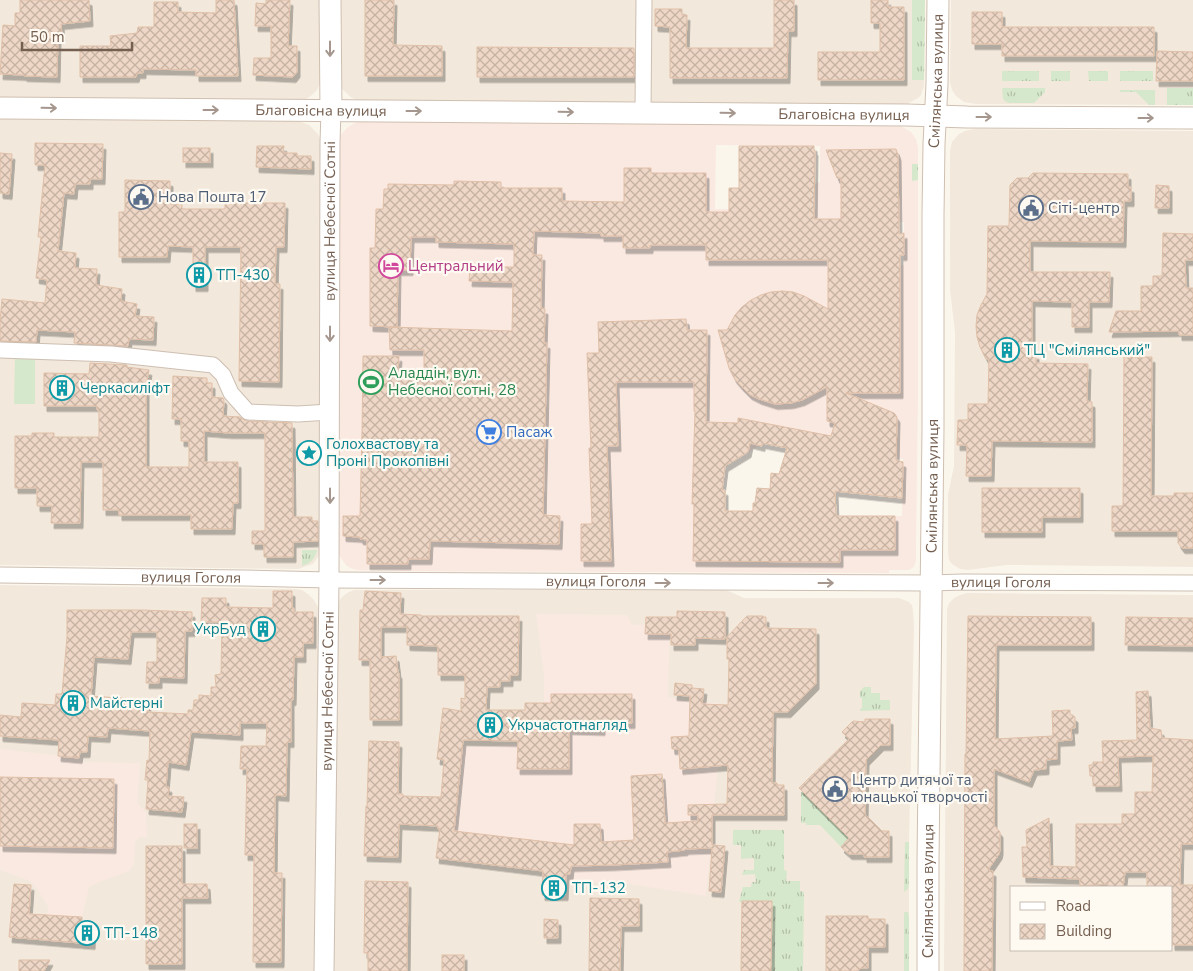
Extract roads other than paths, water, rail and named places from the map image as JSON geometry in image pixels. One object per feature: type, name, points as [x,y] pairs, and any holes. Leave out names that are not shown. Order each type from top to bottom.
[{"type":"main road","name":"вулиця Небесної Сотні","points":[[330,0],[331,110]]},
{"type":"main road","name":"Смілянська вулиця","points":[[928,971],[933,215],[938,0]]},
{"type":"main road","name":"Благовісна вулиця","points":[[0,108],[1193,118]]},
{"type":"street","points":[[643,112],[644,0]]},
{"type":"street","name":"вулиця Небесної Сотні","points":[[324,971],[329,580],[331,110]]},
{"type":"street","points":[[0,350],[111,354],[213,365],[224,375],[231,393],[248,412],[298,414],[330,412]]},
{"type":"street","name":"вулиця Гоголя","points":[[0,575],[329,580],[1193,584]]},
{"type":"place","name":"Нова Пошта 17","points":[[141,197]]},
{"type":"place","name":"Сіті-центр","points":[[1031,208]]},
{"type":"place","name":"Центральний","points":[[391,266]]},
{"type":"place","name":"ТП-430","points":[[199,275]]},
{"type":"place","name":"ТЦ \"Смілянський\"","points":[[1007,350]]},
{"type":"place","name":"Аладдін, вул. Небесної сотні, 28","points":[[371,382]]},
{"type":"place","name":"Черкасиліфт","points":[[62,388]]},
{"type":"place","name":"Пасаж","points":[[489,432]]},
{"type":"place","name":"Голохвастову та Проні Прокопівні","points":[[309,453]]},
{"type":"place","name":"УкрБуд","points":[[263,629]]},
{"type":"place","name":"Майстерні","points":[[73,703]]},
{"type":"place","name":"Укрчастотнагляд","points":[[490,725]]},
{"type":"place","name":"Центр дитячої та юнацької творчості","points":[[835,789]]},
{"type":"place","name":"ТП-132","points":[[554,888]]},
{"type":"place","name":"ТП-148","points":[[87,933]]}]
